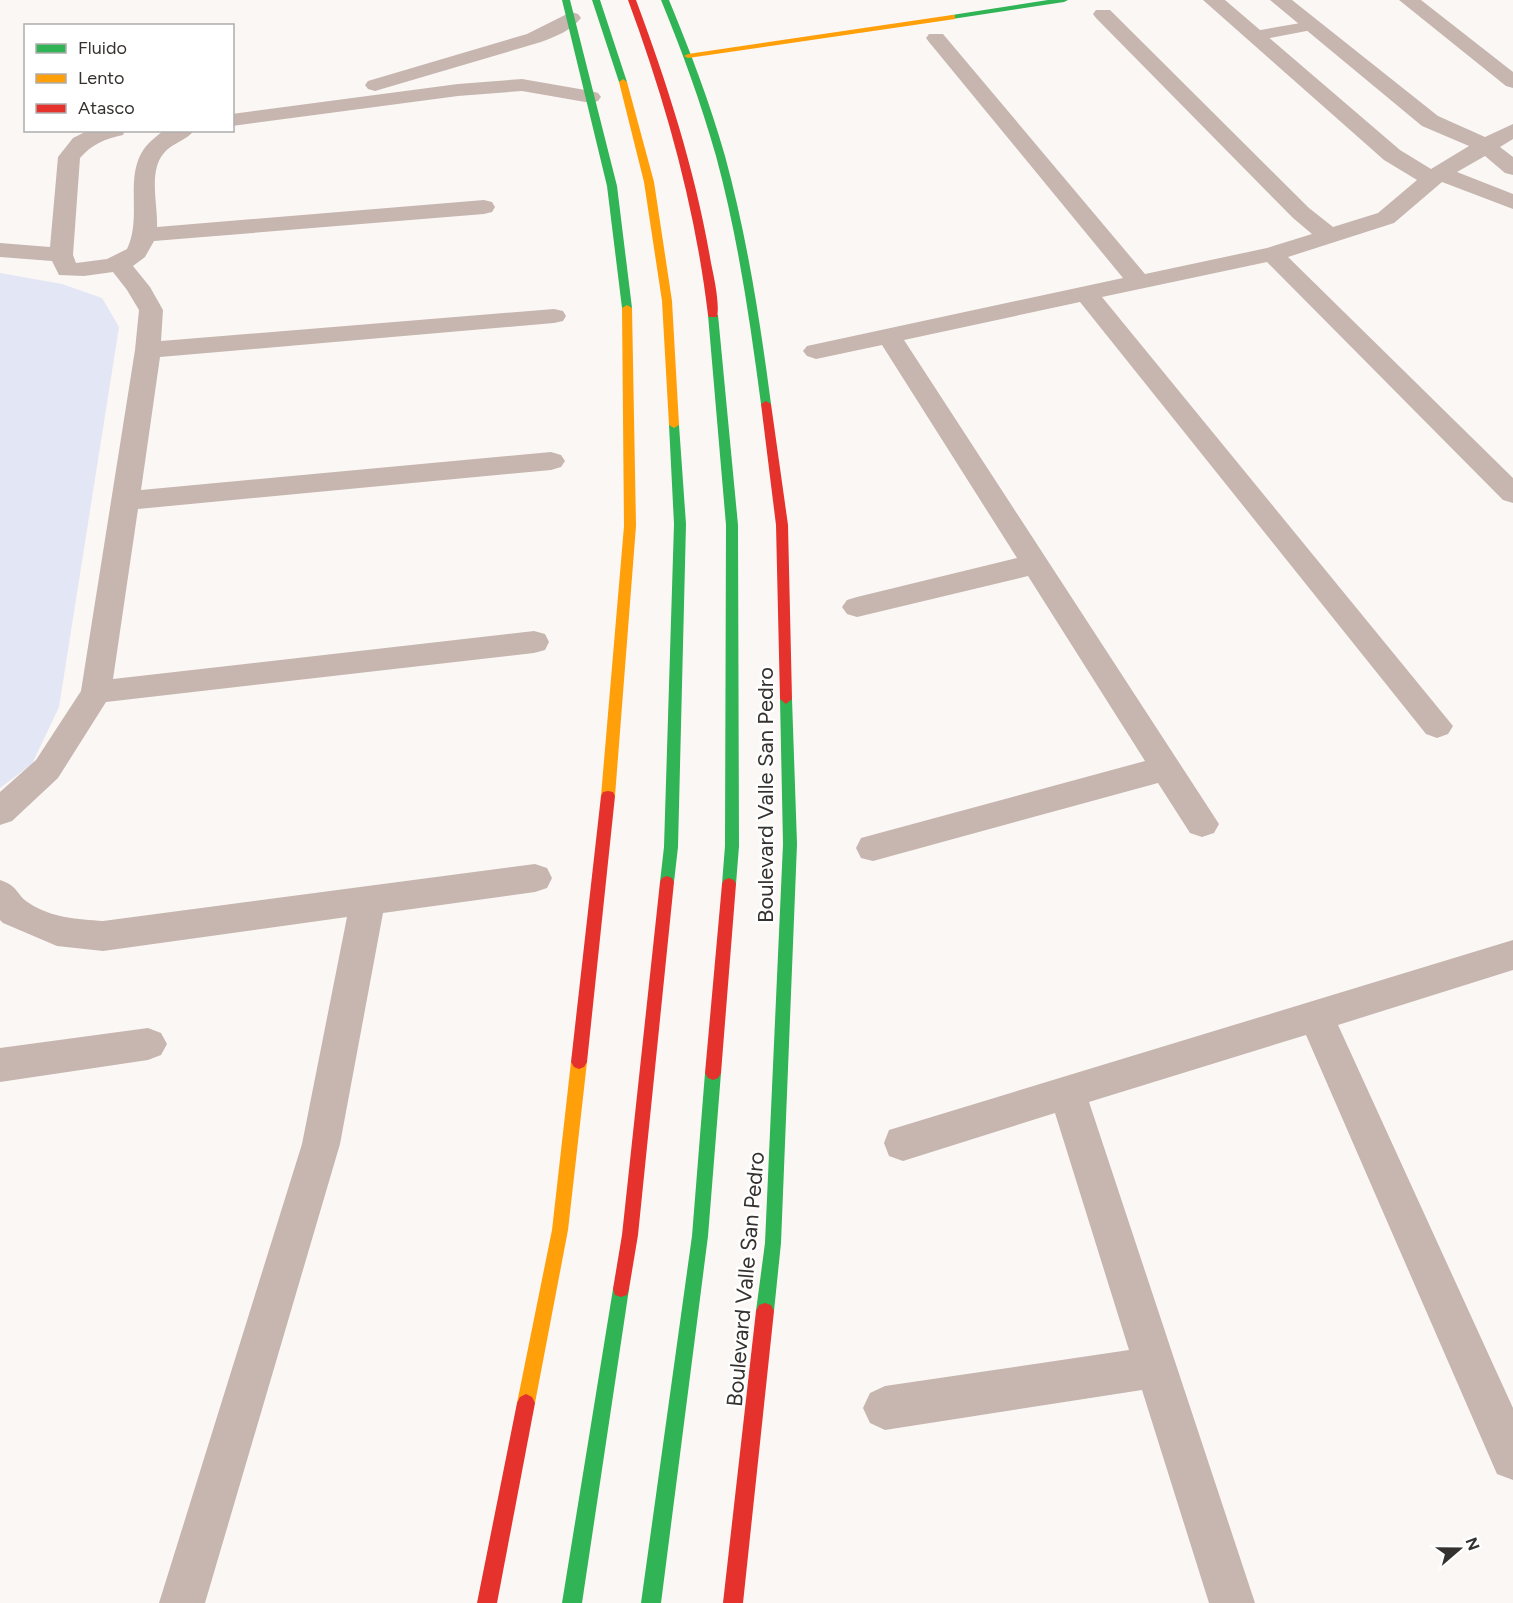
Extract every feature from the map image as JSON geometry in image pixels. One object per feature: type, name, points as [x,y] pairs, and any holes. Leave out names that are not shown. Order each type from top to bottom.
[{"type":"main road","points":[[572,1603],[630,1235],[671,847],[680,524],[668,302],[649,182],[619,64],[596,0]]},
{"type":"main road","name":"Boulevard Valle San Pedro","points":[[632,0],[655,60],[690,179],[711,297],[732,525],[732,846],[700,1236],[651,1603]]},
{"type":"main road","name":"Boulevard Valle San Pedro","points":[[665,0],[687,56],[726,177],[751,292],[783,525],[790,844],[773,1243],[733,1603]]},
{"type":"main road","points":[[687,56],[1064,0]]},
{"type":"main road","points":[[487,1603],[560,1230],[604,840],[630,526],[627,305],[612,186],[569,9]]},
{"type":"street","points":[[1213,0],[1392,155],[1435,176],[1513,202]]},
{"type":"street","points":[[1280,0],[1430,121],[1485,145],[1513,168]]},
{"type":"street","points":[[1409,0],[1513,82]]},
{"type":"street","points":[[234,111],[358,91],[534,38],[550,31],[569,9]]},
{"type":"street","points":[[1103,14],[1301,213],[1331,237]]},
{"type":"street","points":[[936,38],[1139,282]]},
{"type":"street","points":[[234,120],[458,90],[522,85],[591,97]]},
{"type":"street","points":[[816,351],[1272,254],[1331,237],[1386,218],[1435,176],[1513,130]]},
{"type":"street","points":[[103,132],[81,143],[69,158],[61,255],[67,270],[88,270],[118,263],[136,253],[144,235],[145,165],[156,146],[178,132]]},
{"type":"street","points":[[144,235],[484,207]]},
{"type":"street","points":[[0,250],[61,255]]},
{"type":"street","points":[[1272,254],[1508,482]]},
{"type":"street","points":[[0,812],[47,770],[96,692],[148,350],[151,310],[138,287],[118,263]]},
{"type":"street","points":[[1086,294],[1437,726]]},
{"type":"street","points":[[148,350],[554,316]]},
{"type":"street","points":[[889,336],[1202,824]]},
{"type":"street","points":[[124,501],[551,461]]},
{"type":"street","points":[[857,607],[1035,564]]},
{"type":"street","points":[[96,692],[534,642]]},
{"type":"street","points":[[873,848],[1166,768]]},
{"type":"street","points":[[0,894],[15,913],[57,931],[103,936],[535,878]]},
{"type":"street","points":[[182,1603],[321,1144],[368,899]]},
{"type":"street","points":[[903,1143],[1513,955]]},
{"type":"street","points":[[1316,1016],[1513,1458]]},
{"type":"street","points":[[0,1065],[148,1044]]},
{"type":"street","points":[[1067,1092],[1232,1603]]},
{"type":"street","points":[[885,1408],[1155,1367]]},
{"type":"lane","points":[[1255,36],[1312,26]]},
{"type":"shaded area","points":[[0,273],[62,284],[102,298],[119,327],[59,707],[32,764],[0,788]]},
{"type":"traffic: fast","points":[[566,0],[612,186],[627,308]]},
{"type":"traffic: fast","points":[[596,0],[623,82]]},
{"type":"traffic: fast","points":[[665,0],[699,88],[726,178],[749,290],[766,404]]},
{"type":"traffic: fast","points":[[952,17],[1064,0]]},
{"type":"traffic: fast","points":[[713,315],[732,525],[732,846],[729,884]]},
{"type":"traffic: fast","points":[[667,882],[671,847],[680,524],[674,425]]},
{"type":"traffic: fast","points":[[765,1311],[773,1243],[790,844],[786,699]]},
{"type":"traffic: fast","points":[[651,1603],[700,1236],[713,1073]]},
{"type":"traffic: fast","points":[[572,1603],[621,1289]]},
{"type":"traffic: slow","points":[[688,56],[952,17]]},
{"type":"traffic: slow","points":[[623,82],[649,182],[667,301],[674,425]]},
{"type":"traffic: slow","points":[[608,796],[630,526],[627,308]]},
{"type":"traffic: slow","points":[[526,1403],[560,1230],[579,1062]]},
{"type":"traffic: jam","points":[[632,0],[660,77],[683,155],[702,234],[713,315]]},
{"type":"traffic: jam","points":[[766,404],[782,525],[786,699]]},
{"type":"traffic: jam","points":[[579,1062],[608,796]]},
{"type":"traffic: jam","points":[[621,1289],[630,1235],[667,882]]},
{"type":"traffic: jam","points":[[713,1073],[729,884]]},
{"type":"traffic: jam","points":[[733,1603],[765,1311]]},
{"type":"traffic: jam","points":[[487,1603],[526,1403]]}]
